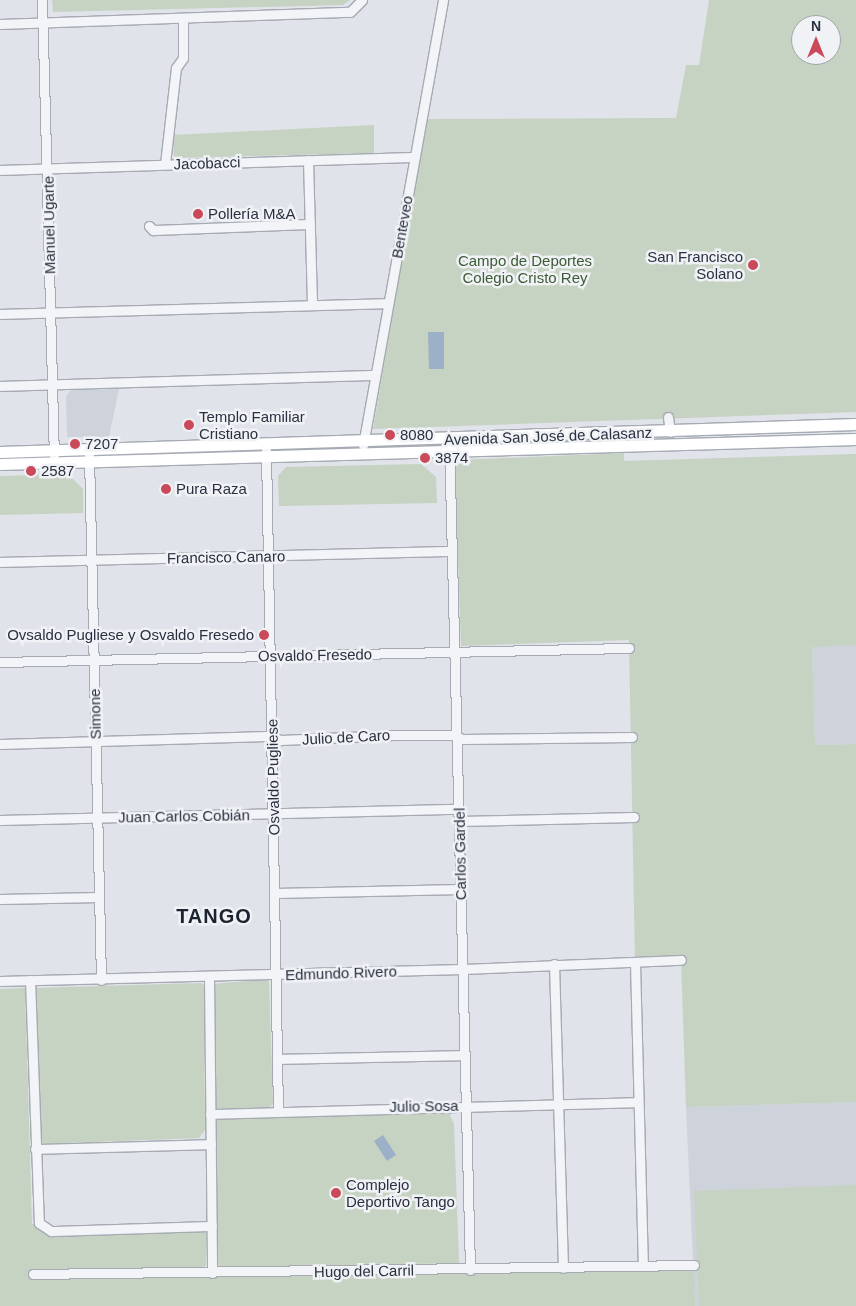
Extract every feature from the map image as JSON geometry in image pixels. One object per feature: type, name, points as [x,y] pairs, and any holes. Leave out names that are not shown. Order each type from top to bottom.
[{"type":"main road","name":"Avenida San José de Calasanz","points":[[0,452],[670,432],[856,424]]},
{"type":"main road","name":"Avenida San José de Calasanz","points":[[0,464],[856,439]]},
{"type":"street","name":"Manuel Ugarte","points":[[42,0],[48,168],[54,462]]},
{"type":"street","points":[[0,24],[350,12],[362,0]]},
{"type":"street","name":"Benteveo","points":[[361,454],[443,0]]},
{"type":"street","points":[[165,164],[176,68],[183,58],[183,18]]},
{"type":"street","name":"Jacobacci","points":[[0,170],[415,157]]},
{"type":"street","points":[[308,160],[312,305]]},
{"type":"street","points":[[149,226],[153,230],[310,224]]},
{"type":"street","points":[[0,314],[388,303]]},
{"type":"street","points":[[0,386],[375,375]]},
{"type":"street","points":[[668,417],[670,432]]},
{"type":"street","name":"Carlos Gardel","points":[[449,439],[470,1270]]},
{"type":"street","name":"Osvaldo Pugliese","points":[[266,444],[275,815],[278,1111]]},
{"type":"street","name":"Simone","points":[[89,449],[101,980]]},
{"type":"street","name":"Francisco Canaro","points":[[0,562],[452,551]]},
{"type":"street","name":"Osvaldo Fresedo","points":[[0,662],[629,648]]},
{"type":"street","name":"Julio de Caro","points":[[0,744],[272,738],[281,740],[393,735],[632,737]]},
{"type":"street","name":"Juan Carlos Cobián","points":[[0,820],[275,815],[458,809]]},
{"type":"street","points":[[459,821],[634,817]]},
{"type":"street","points":[[275,893],[460,889]]},
{"type":"street","points":[[0,899],[99,897]]},
{"type":"street","name":"Edmundo Rivero","points":[[0,981],[276,975],[681,960]]},
{"type":"street","points":[[635,963],[643,1266]]},
{"type":"street","points":[[554,964],[563,1268]]},
{"type":"street","points":[[209,977],[212,1273]]},
{"type":"street","points":[[30,980],[35,1149],[39,1219],[43,1228],[51,1231],[212,1226]]},
{"type":"street","points":[[277,1059],[465,1055]]},
{"type":"street","name":"Julio Sosa","points":[[210,1114],[466,1105],[638,1102]]},
{"type":"street","points":[[35,1149],[211,1144]]},
{"type":"street","name":"Hugo del Carril","points":[[33,1274],[470,1270],[694,1265]]},
{"type":"shaded area","points":[[119,389],[109,437],[67,437],[66,396],[71,390]]},
{"type":"shaded area","points":[[856,645],[856,744],[815,745],[812,646]]},
{"type":"shaded area","points":[[856,1102],[856,1306],[695,1306],[686,1107]]},
{"type":"green space","points":[[52,0],[350,0],[343,5],[53,12]]},
{"type":"green space","name":"Campo de Deportes Colegio Cristo Rey","points":[[709,0],[856,0],[856,412],[373,429],[426,119],[676,118],[686,65],[699,65]]},
{"type":"green space","points":[[374,125],[374,153],[174,158],[173,135]]},
{"type":"green space","points":[[624,453],[624,461],[856,454],[856,645],[812,647],[815,745],[856,744],[856,1102],[686,1107],[681,960],[635,963],[629,640],[461,646],[455,471],[458,460]]},
{"type":"green space","points":[[421,464],[436,477],[437,503],[279,506],[278,476],[286,467]]},
{"type":"green space","points":[[68,474],[83,489],[83,513],[0,515],[0,476]]},
{"type":"green space","points":[[269,979],[273,1104],[269,1108],[215,1109],[213,984]]},
{"type":"green space","points":[[201,983],[204,985],[205,1130],[199,1138],[41,1144],[34,988]]},
{"type":"green space","points":[[25,988],[32,1224],[38,1224],[47,1233],[203,1230],[206,1232],[206,1265],[202,1269],[34,1271],[694,1265],[695,1306],[0,1306],[0,989]]},
{"type":"green space","name":"Complejo Deportivo Tango","points":[[449,1113],[454,1124],[459,1263],[220,1268],[217,1263],[215,1122],[219,1118]]},
{"type":"green space","points":[[856,1185],[856,1306],[699,1306],[694,1191]]},
{"type":"water","points":[[428,332],[444,332],[444,369],[429,369]]},
{"type":"water","points":[[383,1135],[396,1155],[387,1161],[374,1141]]},
{"type":"place","name":"Pollería M&A","points":[[198,214]]},
{"type":"place","name":"San Francisco Solano","points":[[753,265]]},
{"type":"place","name":"Templo Familiar Cristiano","points":[[189,425]]},
{"type":"place","name":"8080","points":[[390,435]]},
{"type":"place","name":"7207","points":[[75,444]]},
{"type":"place","name":"3874","points":[[425,458]]},
{"type":"place","name":"2587","points":[[31,471]]},
{"type":"place","name":"Pura Raza","points":[[166,489]]},
{"type":"place","name":"Ovsaldo Pugliese y Osvaldo Fresedo","points":[[264,635]]},
{"type":"place","name":"Complejo Deportivo Tango","points":[[336,1193]]},
{"type":"district","name":"TANGO","points":[[214,916]]}]
